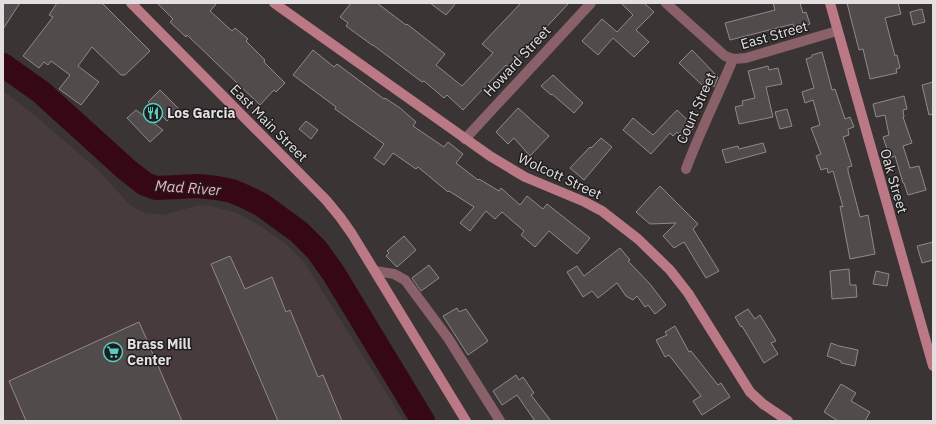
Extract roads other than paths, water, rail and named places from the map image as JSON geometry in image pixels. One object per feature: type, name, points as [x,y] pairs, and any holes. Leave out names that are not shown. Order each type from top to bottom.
[{"type":"main road","name":"East Main Street","points":[[131,3],[330,205],[346,225],[375,271],[466,421]]},
{"type":"main road","name":"Wolcott Street","points":[[274,3],[465,139],[507,167],[525,177],[594,206],[623,227],[662,261],[679,280],[750,392],[763,404],[788,421]]},
{"type":"main road","name":"Oak Street","points":[[830,3],[933,366]]},
{"type":"street","name":"Howard Street","points":[[465,139],[591,3]]},
{"type":"street","name":"East Street","points":[[666,3],[718,51],[733,59],[746,58],[838,31]]},
{"type":"street","name":"Court Street","points":[[686,169],[703,125],[718,95],[733,59]]},
{"type":"street","points":[[375,271],[394,274],[405,280],[448,338],[500,421]]},
{"type":"waterway","name":"Mad River","points":[[3,65],[41,92],[127,170],[145,184],[156,188],[198,186],[232,191],[262,205],[299,232],[317,250],[334,274],[423,421]]},
{"type":"place","name":"Los Garcia","points":[[153,113]]},
{"type":"place","name":"Brass Mill Center","points":[[113,352]]}]
